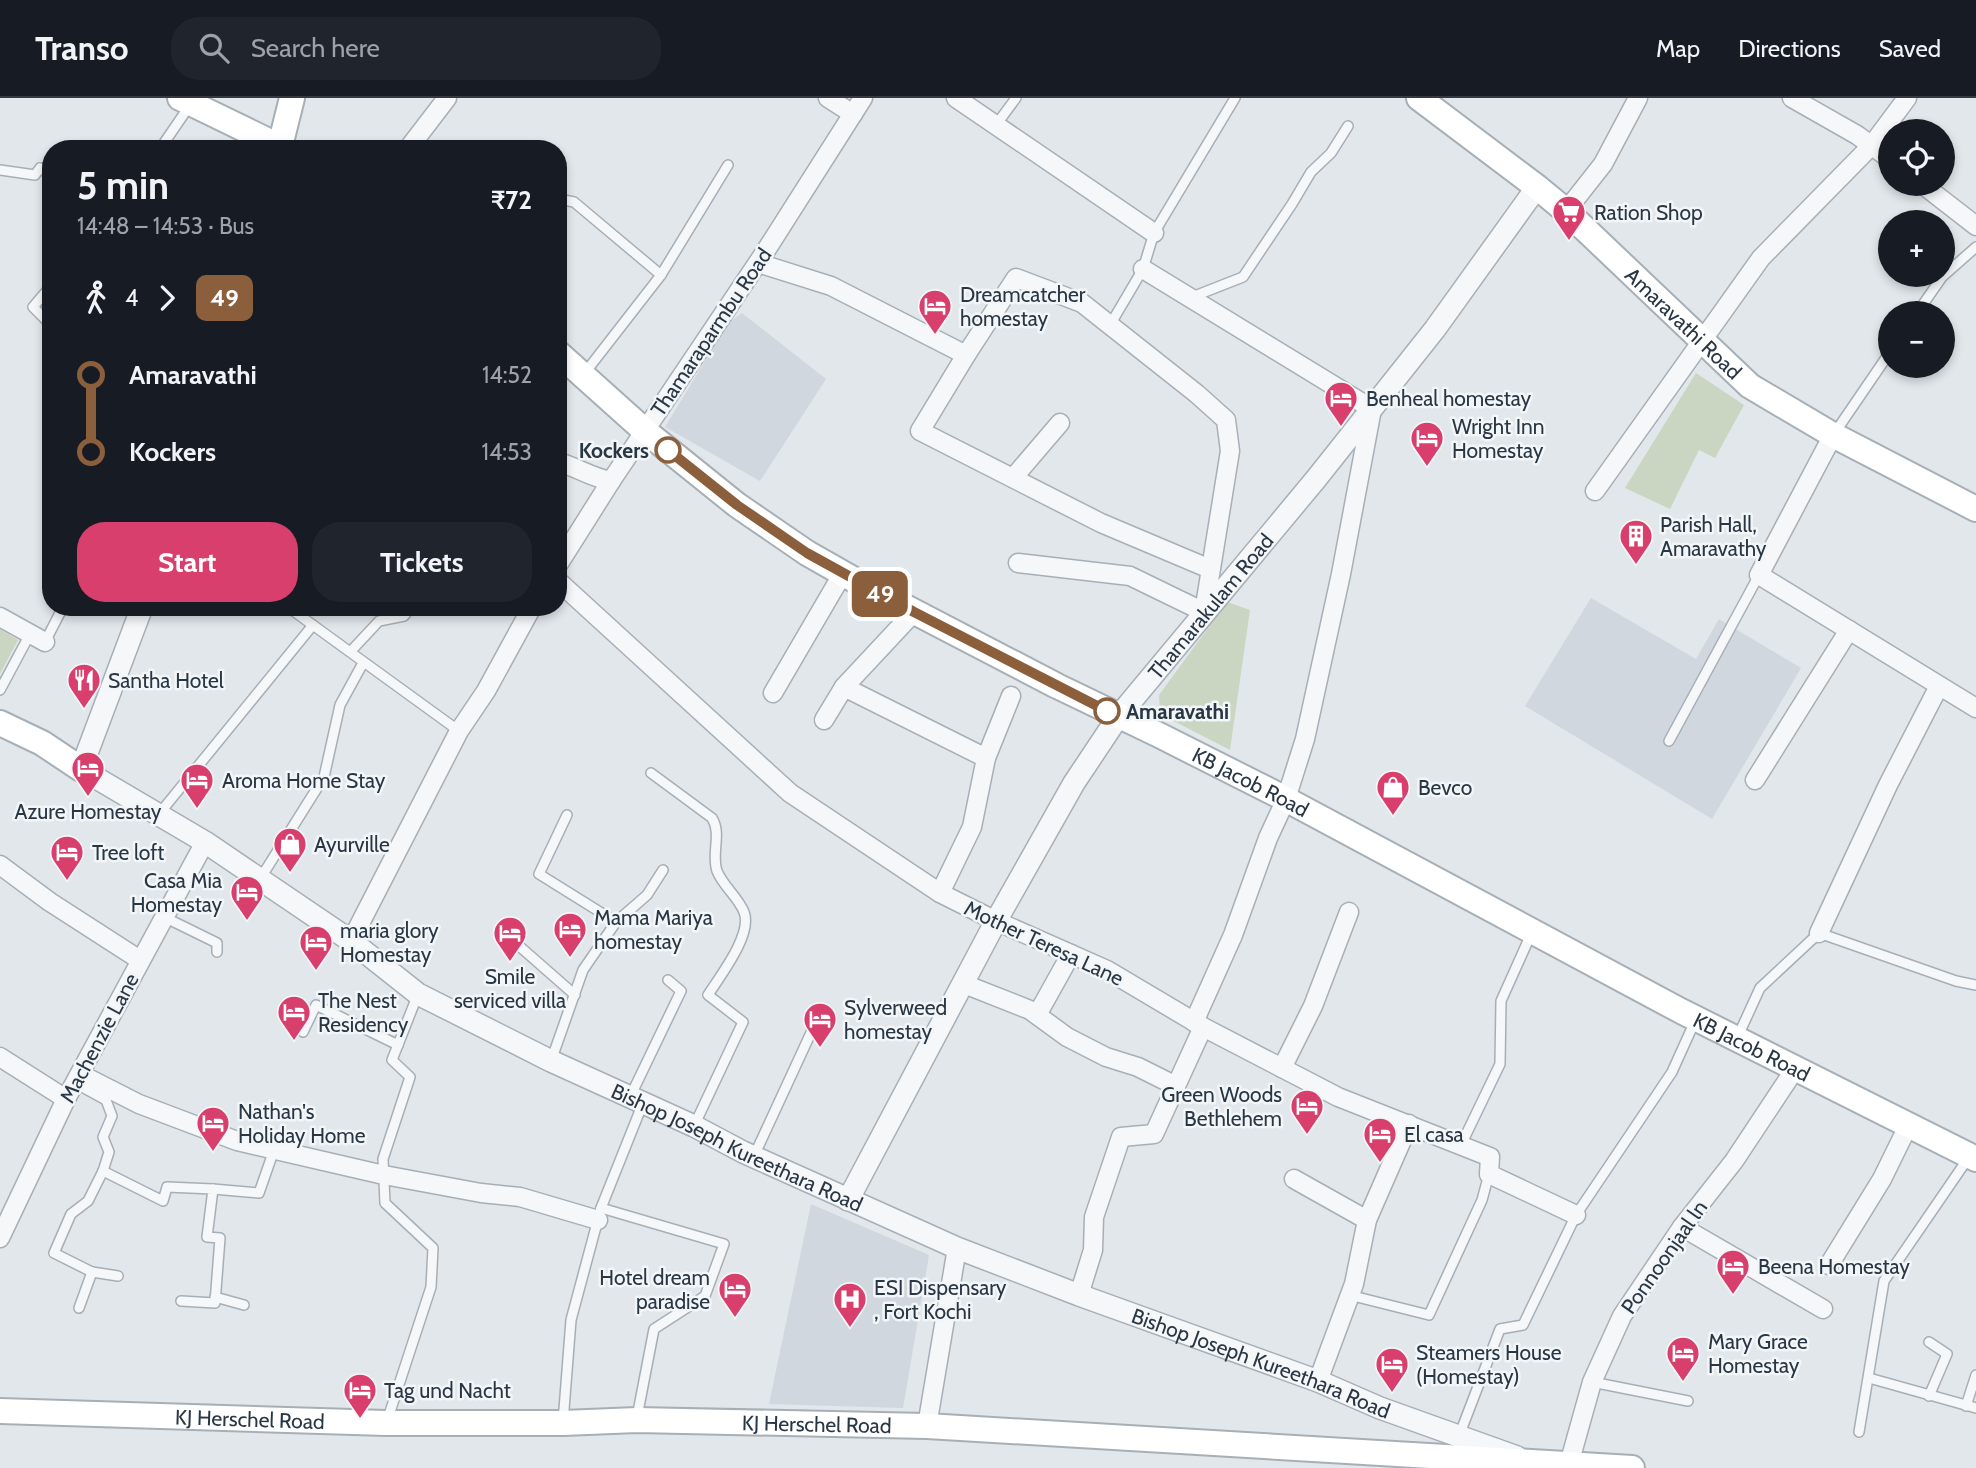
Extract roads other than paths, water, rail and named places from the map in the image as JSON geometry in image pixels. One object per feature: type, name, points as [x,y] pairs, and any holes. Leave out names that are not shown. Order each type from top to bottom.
[{"type":"main road","points":[[283,140],[292,98]]},
{"type":"main road","name":"Amaravathi Road","points":[[1419,98],[1566,211],[1750,386],[1833,435],[1973,502]]},
{"type":"main road","points":[[186,101],[265,140]]},
{"type":"main road","name":"KB Jacob Road","points":[[567,361],[645,431],[737,505],[807,553],[914,612],[1118,717],[1286,799],[1696,1019],[1973,1157]]},
{"type":"main road","name":"Bishop Joseph Kureethara Road","points":[[0,723],[42,743],[81,769]]},
{"type":"main road","name":"KJ Herschel Road","points":[[0,1411],[386,1423],[563,1423],[637,1419],[927,1426],[1395,1462],[1529,1461],[1632,1468]]},
{"type":"street","points":[[415,140],[447,98]]},
{"type":"street","points":[[828,98],[853,114]]},
{"type":"street","name":"Thamaraparmbu Road","points":[[567,551],[863,98]]},
{"type":"street","points":[[956,98],[1154,233]]},
{"type":"street","points":[[1566,211],[1603,164],[1638,98]]},
{"type":"street","points":[[1792,98],[1878,150]]},
{"type":"street","points":[[1595,491],[1761,258],[1872,145],[1907,98]]},
{"type":"street","name":"Thamarakulam Road","points":[[848,1200],[996,922],[1074,783],[1118,717],[1203,612],[1317,479],[1435,329],[1537,187]]},
{"type":"street","points":[[1937,196],[1976,226]]},
{"type":"street","points":[[758,262],[831,286],[966,355]]},
{"type":"street","points":[[1079,1295],[1093,1250],[1094,1217],[1121,1138],[1154,1134],[1176,1086],[1268,838],[1286,799],[1305,739],[1346,548],[1372,409],[1143,269]]},
{"type":"street","points":[[1018,563],[1130,576],[1203,612],[1230,451],[1226,420],[1197,394],[1082,303],[1016,278],[920,431],[1101,523],[1210,569]]},
{"type":"street","points":[[1013,478],[1060,423]]},
{"type":"street","points":[[1833,435],[1759,575],[1976,708]]},
{"type":"street","points":[[567,464],[596,479],[611,481]]},
{"type":"street","points":[[773,693],[843,573]]},
{"type":"street","name":"Mother Teresa Lane","points":[[567,589],[790,793],[940,893],[996,922],[1107,970],[1199,1025],[1338,1097],[1490,1157],[1489,1174]]},
{"type":"street","points":[[824,720],[844,687],[914,612]]},
{"type":"street","points":[[81,769],[139,616]]},
{"type":"street","points":[[351,941],[459,731],[486,691],[527,616]]},
{"type":"street","points":[[0,617],[38,638]]},
{"type":"street","points":[[1755,780],[1849,631]]},
{"type":"street","points":[[1819,933],[1888,785],[1939,686]]},
{"type":"street","points":[[844,687],[986,758]]},
{"type":"street","points":[[940,893],[972,827],[986,758],[1011,695]]},
{"type":"street","name":"Bishop Joseph Kureethara Road","points":[[81,769],[205,842],[351,941],[418,994],[551,1061],[957,1248],[1318,1381],[1380,1408],[1529,1461]]},
{"type":"street","name":"Machenzie Lane","points":[[0,1238],[66,1099],[205,842]]},
{"type":"street","points":[[0,865],[50,902],[140,960]]},
{"type":"street","points":[[1282,1068],[1313,1006],[1349,912]]},
{"type":"street","points":[[1037,1015],[1071,954]]},
{"type":"street","points":[[964,984],[1030,1010],[1067,1037],[1176,1086]]},
{"type":"street","points":[[0,1057],[66,1099]]},
{"type":"street","name":"Ponnoonjaal ln","points":[[1569,1464],[1592,1382],[1622,1316],[1682,1227],[1734,1161],[1795,1069]]},
{"type":"street","points":[[77,1079],[237,1141],[384,1175],[481,1193],[520,1197],[599,1214]]},
{"type":"street","points":[[1318,1381],[1349,1295],[1367,1220],[1409,1124]]},
{"type":"street","points":[[1829,1265],[1882,1179],[1908,1126]]},
{"type":"street","points":[[1489,1174],[1576,1215]]},
{"type":"street","points":[[1294,1179],[1367,1220]]},
{"type":"street","points":[[1682,1227],[1823,1309]]},
{"type":"street","points":[[927,1426],[957,1248]]},
{"type":"lane","points":[[996,125],[1016,98]]},
{"type":"lane","points":[[1110,325],[1143,269],[1154,233],[1235,98]]},
{"type":"lane","points":[[165,140],[186,101]]},
{"type":"lane","points":[[1190,298],[1243,277],[1311,172],[1331,152],[1348,126]]},
{"type":"lane","points":[[583,375],[661,275],[728,165]]},
{"type":"lane","points":[[0,170],[35,175],[40,168],[42,169]]},
{"type":"lane","points":[[567,201],[573,202],[661,275]]},
{"type":"lane","points":[[1925,301],[1942,277],[1976,247]]},
{"type":"lane","points":[[42,296],[33,307],[42,316]]},
{"type":"lane","points":[[1833,435],[1878,369]]},
{"type":"lane","points":[[1669,741],[1759,575]]},
{"type":"lane","points":[[0,690],[56,616]]},
{"type":"lane","points":[[300,616],[459,731]]},
{"type":"lane","points":[[351,651],[379,621],[404,616]]},
{"type":"lane","points":[[159,814],[313,625]]},
{"type":"lane","points":[[260,879],[324,777],[340,705],[363,663]]},
{"type":"lane","points":[[651,773],[712,818],[717,825],[715,860],[718,872],[745,913],[746,929],[730,961],[708,995],[743,1022],[694,1126]]},
{"type":"lane","points":[[567,815],[538,874],[616,922]]},
{"type":"lane","points":[[551,1061],[583,970],[616,922],[647,895],[663,870]]},
{"type":"lane","points":[[164,917],[217,943],[217,952]]},
{"type":"lane","points":[[1461,1145],[1500,1064],[1501,1001],[1532,932]]},
{"type":"lane","points":[[1737,1039],[1760,988],[1819,933],[1956,981],[1976,985]]},
{"type":"lane","points":[[510,938],[575,995]]},
{"type":"lane","points":[[563,1423],[571,1320],[599,1214],[637,1100],[681,991],[668,980]]},
{"type":"lane","points":[[386,1423],[430,1287],[433,1248],[385,1203],[383,1158],[410,1077],[392,1060],[418,994]]},
{"type":"lane","points":[[303,1032],[316,1005],[398,1045]]},
{"type":"lane","points":[[1459,1436],[1500,1329],[1524,1325],[1576,1215],[1672,1072],[1696,1019]]},
{"type":"lane","points":[[754,1156],[815,1024]]},
{"type":"lane","points":[[77,1079],[106,1100],[112,1116],[103,1137],[109,1152],[88,1201],[71,1214],[54,1253],[92,1272],[118,1276]]},
{"type":"lane","points":[[103,1171],[163,1201],[167,1187],[259,1193],[274,1150]]},
{"type":"lane","points":[[1859,1432],[1884,1281],[1973,1157]]},
{"type":"lane","points":[[1349,1295],[1429,1315],[1482,1200],[1489,1174]]},
{"type":"lane","points":[[181,1301],[215,1303],[220,1238],[207,1237],[213,1189]]},
{"type":"lane","points":[[599,1214],[724,1244],[705,1296],[654,1329],[637,1419]]},
{"type":"lane","points":[[79,1308],[92,1272]]},
{"type":"lane","points":[[215,1297],[244,1305]]},
{"type":"lane","points":[[1929,1342],[1947,1354],[1929,1396]]},
{"type":"lane","points":[[1869,1378],[1971,1407],[1976,1375]]},
{"type":"lane","points":[[1592,1382],[1688,1401]]},
{"type":"place","name":"Ration Shop","points":[[1569,242]]},
{"type":"place","name":"Dreamcatcher homestay","points":[[935,336]]},
{"type":"place","name":"Benheal homestay","points":[[1341,428]]},
{"type":"place","name":"Kockers","points":[[668,450]]},
{"type":"place","name":"Wright Inn Homestay","points":[[1427,468]]},
{"type":"place","name":"Parish Hall, Amaravathy","points":[[1636,566]]},
{"type":"place","name":"Santha Hotel","points":[[84,710]]},
{"type":"place","name":"Amaravathi","points":[[1107,711]]},
{"type":"place","name":"Azure Homestay","points":[[88,798]]},
{"type":"place","name":"Aroma Home Stay","points":[[197,810]]},
{"type":"place","name":"Bevco","points":[[1393,817]]},
{"type":"place","name":"Ayurville","points":[[290,874]]},
{"type":"place","name":"Tree loft","points":[[67,882]]},
{"type":"place","name":"Casa Mia Homestay","points":[[247,922]]},
{"type":"place","name":"Mama Mariya homestay","points":[[570,959]]},
{"type":"place","name":"Smile serviced villa","points":[[510,963]]},
{"type":"place","name":"maria glory Homestay","points":[[316,972]]},
{"type":"place","name":"The Nest Residency","points":[[294,1042]]},
{"type":"place","name":"Sylverweed homestay","points":[[820,1049]]},
{"type":"place","name":"Green Woods Bethlehem","points":[[1307,1136]]},
{"type":"place","name":"Nathan's Holiday Home","points":[[213,1153]]},
{"type":"place","name":"El casa","points":[[1380,1164]]},
{"type":"place","name":"Beena Homestay","points":[[1733,1296]]},
{"type":"place","name":"Hotel dream paradise","points":[[735,1319]]},
{"type":"place","name":"ESI Dispensary , Fort Kochi","points":[[850,1329]]},
{"type":"place","name":"Mary Grace Homestay","points":[[1683,1383]]},
{"type":"place","name":"Steamers House (Homestay)","points":[[1392,1394]]},
{"type":"place","name":"Tag und Nacht","points":[[360,1420]]}]
